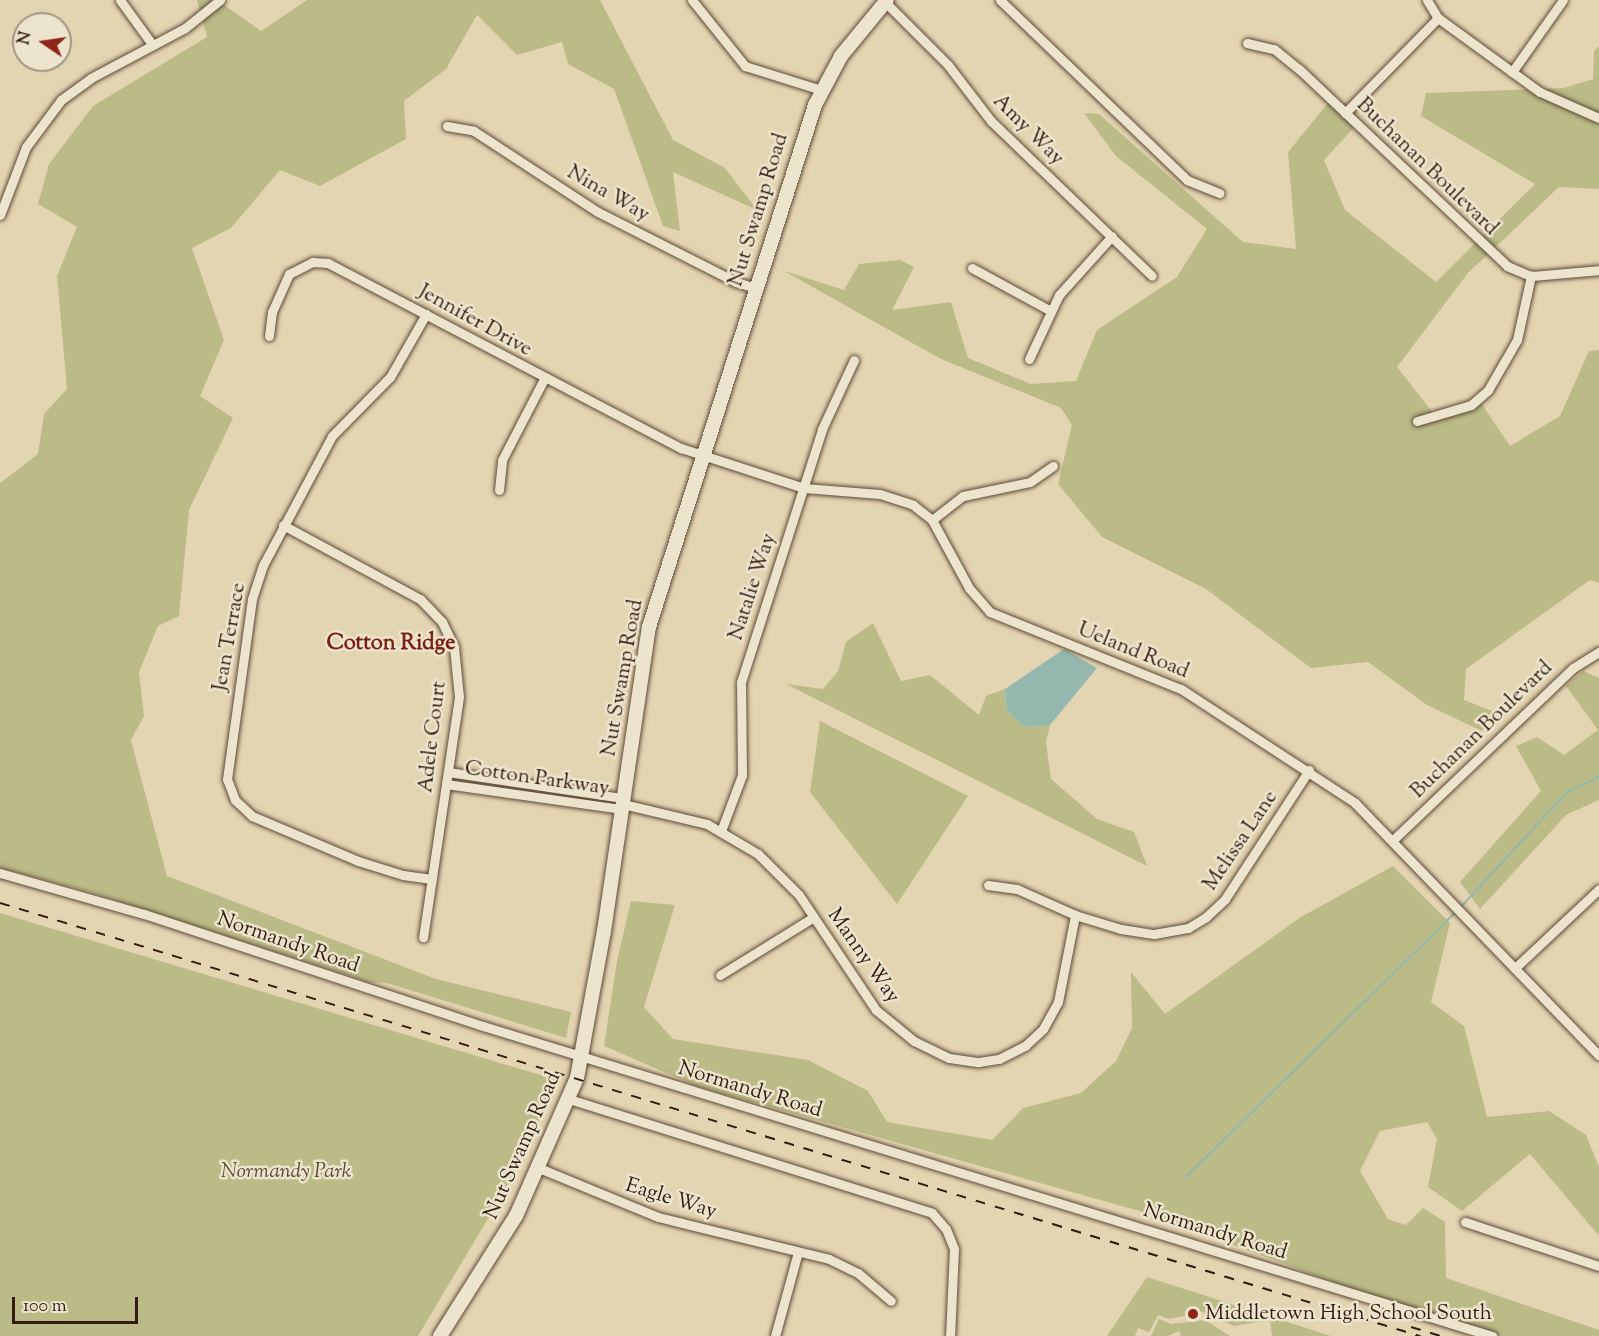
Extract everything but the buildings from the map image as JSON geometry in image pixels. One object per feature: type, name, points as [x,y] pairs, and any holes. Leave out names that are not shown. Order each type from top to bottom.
[{"type":"main road","name":"Nut Swamp Road","points":[[440,1336],[506,1235],[569,1099],[583,1057],[649,627],[821,90],[847,47],[886,1]]},
{"type":"street","points":[[120,0],[152,44]]},
{"type":"street","points":[[0,215],[2,202],[26,147],[61,100],[92,78],[202,17],[219,0]]},
{"type":"street","points":[[692,0],[745,66],[821,90]]},
{"type":"street","points":[[1000,0],[1187,180],[1219,193]]},
{"type":"street","points":[[1427,0],[1438,18],[1512,72],[1564,106],[1599,118]]},
{"type":"street","points":[[1512,72],[1563,0]]},
{"type":"street","name":"Amy Way","points":[[886,1],[948,65],[991,121],[1152,276]]},
{"type":"street","points":[[1345,113],[1438,18]]},
{"type":"street","name":"Buchanan Boulevard","points":[[1247,43],[1267,46],[1282,54],[1498,260],[1532,276]]},
{"type":"street","name":"Nina Way","points":[[447,126],[474,131],[598,212],[736,282],[756,288]]},
{"type":"street","points":[[1029,359],[1049,310],[1063,288],[1112,236]]},
{"type":"street","name":"Jennifer Drive","points":[[268,336],[272,312],[287,277],[313,262],[336,266],[544,379],[703,456]]},
{"type":"street","points":[[972,268],[1049,310]]},
{"type":"street","points":[[1417,422],[1471,405],[1488,390],[1517,340],[1532,276],[1599,270]]},
{"type":"street","name":"Jean Terrace","points":[[426,314],[390,376],[332,436],[283,525],[252,598],[227,766],[231,793],[252,816],[323,847],[391,872],[432,879]]},
{"type":"street","name":"Natalie Way","points":[[722,831],[742,775],[741,682],[828,414],[854,360]]},
{"type":"street","points":[[499,490],[502,460],[544,379]]},
{"type":"street","name":"Ueland Road","points":[[703,456],[804,488],[888,495],[913,505],[932,520],[969,588],[990,612],[1181,688],[1309,770],[1355,803],[1393,840],[1599,1056]]},
{"type":"street","points":[[932,520],[963,496],[1029,482],[1053,466]]},
{"type":"street","name":"Adele Court","points":[[283,525],[410,592],[442,622],[456,652],[460,677],[423,937]]},
{"type":"street","name":"Buchanan Boulevard","points":[[1393,840],[1573,668],[1599,651]]},
{"type":"street","name":"Melissa Lane","points":[[988,885],[1017,889],[1075,915],[1154,934],[1188,928],[1206,917],[1225,899],[1309,770]]},
{"type":"street","name":"Cotton Parkway","points":[[448,772],[532,784],[623,804]]},
{"type":"street","name":"Cotton Parkway","points":[[446,784],[531,796],[623,804]]},
{"type":"street","points":[[531,796],[532,784]]},
{"type":"street","name":"Manny Way","points":[[623,804],[680,814],[722,831],[774,868],[814,916],[868,1000],[891,1025],[940,1055],[979,1062],[1020,1050],[1049,1021],[1058,1002],[1075,915]]},
{"type":"street","name":"Normandy Road","points":[[0,873],[144,914],[583,1057],[1492,1336]]},
{"type":"street","points":[[1515,968],[1599,889]]},
{"type":"street","points":[[720,975],[814,916]]},
{"type":"street","points":[[569,1099],[932,1213],[946,1229],[954,1249],[950,1336]]},
{"type":"street","name":"Eagle Way","points":[[539,1168],[650,1214],[798,1252],[850,1269],[891,1301]]},
{"type":"street","points":[[1465,1222],[1599,1266]]},
{"type":"street","points":[[775,1336],[798,1252]]},
{"type":"green space","points":[[197,0],[217,0],[261,31],[307,0],[600,0],[673,140],[725,168],[757,210],[673,172],[680,231],[663,226],[614,89],[568,64],[562,42],[517,55],[477,15],[446,69],[404,101],[406,139],[320,186],[280,170],[231,228],[192,248],[224,340],[200,396],[233,418],[189,510],[179,616],[158,626],[139,672],[144,716],[131,740],[167,876],[436,979],[571,1012],[566,1038],[387,983],[369,982],[90,892],[0,868],[0,483],[38,454],[44,414],[67,389],[57,276],[77,227],[38,204],[49,164],[93,106],[207,37]]},
{"type":"green space","points":[[1599,46],[1599,189],[1559,187],[1468,273],[1397,367],[1434,414],[1479,400],[1510,446],[1560,416],[1589,351],[1599,350],[1599,583],[1590,580],[1466,669],[1464,700],[1495,712],[1482,731],[1427,705],[1368,662],[1311,668],[1206,589],[1102,537],[1058,484],[1072,425],[1061,408],[939,358],[784,271],[844,290],[859,264],[900,260],[914,267],[892,310],[951,302],[968,358],[1031,384],[1076,381],[1097,330],[1177,277],[1207,229],[1116,156],[1084,113],[1099,114],[1243,242],[1296,249],[1288,152],[1332,98],[1358,123],[1324,160],[1345,210],[1436,282],[1535,184],[1421,116],[1426,93],[1564,88],[1593,79],[1594,51]]},
{"type":"green space","points":[[873,623],[901,681],[930,675],[979,715],[986,696],[1005,689],[1007,711],[1025,727],[1050,725],[1046,742],[1051,779],[1097,819],[1134,832],[1147,866],[786,684],[823,689],[838,671],[846,642]]},
{"type":"green space","points":[[1583,671],[1599,678],[1599,800],[1566,815],[1480,909],[1460,882],[1541,791],[1516,746],[1537,737],[1564,755],[1598,730],[1566,686]]},
{"type":"green space","points":[[820,721],[968,796],[897,904],[810,792]]},
{"type":"green space","points":[[1393,866],[1450,923],[1431,1002],[1464,1026],[1487,1117],[1549,1111],[1586,1135],[1599,1167],[1599,1236],[1530,1154],[1462,1211],[1428,1187],[1437,1139],[1427,1122],[1380,1131],[1360,1171],[1388,1219],[1406,1225],[1423,1208],[1445,1222],[1446,1278],[1599,1330],[1599,1336],[1502,1336],[1417,1313],[1150,1214],[696,1086],[604,1046],[617,961],[631,901],[675,905],[644,1007],[673,1039],[808,1060],[868,1091],[887,1122],[992,1140],[1023,1108],[1081,1093],[1116,1061],[1132,1028],[1131,972],[1165,1014],[1301,917]]},
{"type":"green space","name":"Normandy Park","points":[[0,913],[557,1080],[511,1180],[418,1336],[0,1336]]},
{"type":"green space","name":"Middletown High School South","points":[[1147,1277],[1331,1336],[1272,1336],[1270,1320],[1234,1326],[1203,1312],[1169,1319],[1158,1315],[1149,1332],[1138,1328],[1135,1336],[1107,1336]]},
{"type":"green space","points":[[1159,1319],[1171,1324],[1205,1320],[1230,1336],[1181,1336],[1179,1331],[1168,1336],[1151,1336]]},
{"type":"water","points":[[1064,649],[1097,668],[1050,725],[1025,727],[1007,711],[1005,689]]},
{"type":"waterway","points":[[1460,908],[1567,792],[1599,777]]},
{"type":"waterway","points":[[1186,1177],[1456,912]]},
{"type":"railway","points":[[0,903],[1420,1336]]},
{"type":"railway","points":[[1411,1327],[1440,1336]]},
{"type":"place","name":"Middletown High School South","points":[[1193,1314]]},
{"type":"district","name":"Cotton Ridge","points":[[391,645]]}]
